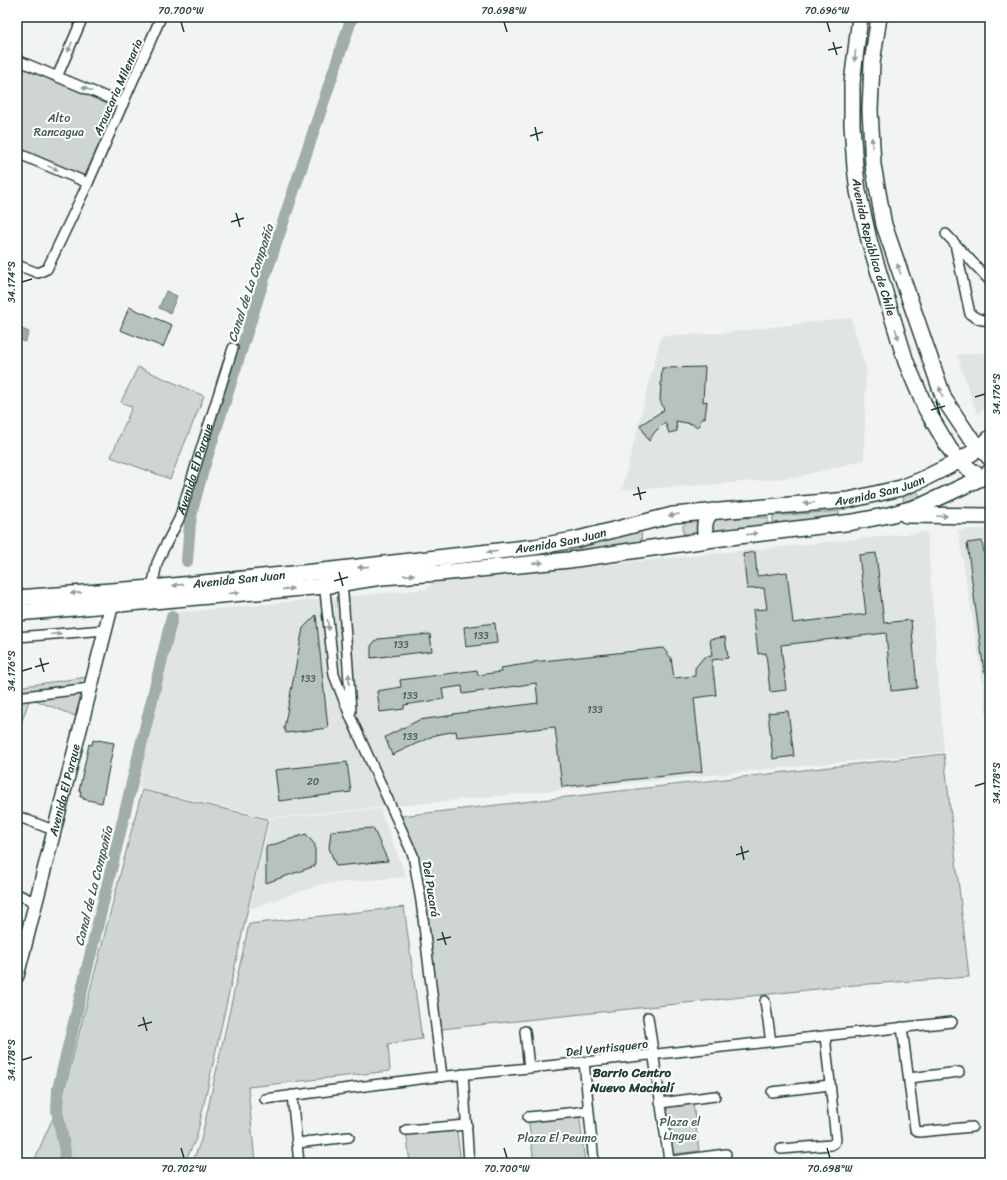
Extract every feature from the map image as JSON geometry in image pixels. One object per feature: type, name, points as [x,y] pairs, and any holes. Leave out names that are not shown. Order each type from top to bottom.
[{"type":"main road","name":"Avenida República de Chile","points":[[860,17],[854,63],[852,111],[853,146],[863,215],[881,282],[906,362],[926,409],[949,448],[959,461],[987,478]]},
{"type":"main road","name":"Avenida República de Chile","points":[[879,17],[872,63],[870,110],[873,165],[884,225],[944,400],[968,436],[987,448]]},
{"type":"main road","name":"Avenida San Juan","points":[[113,597],[324,579],[574,540],[673,515],[849,500],[901,488],[987,448]]},
{"type":"main road","name":"Avenida San Juan","points":[[342,576],[381,577],[440,573],[569,560],[706,540],[852,522],[889,515],[921,506],[987,478]]},
{"type":"main road","points":[[849,500],[854,504],[855,517],[852,522]]},
{"type":"main road","points":[[706,540],[706,518],[708,514],[713,511]]},
{"type":"main road","points":[[889,515],[990,516]]},
{"type":"main road","name":"Avenida San Juan","points":[[113,597],[152,588],[324,579]]},
{"type":"main road","points":[[17,598],[113,597]]},
{"type":"main road","points":[[17,613],[113,597]]},
{"type":"street","points":[[57,76],[83,17]]},
{"type":"street","name":"Araucaria Milenaria","points":[[17,265],[38,273],[47,269],[88,183],[161,17]]},
{"type":"street","points":[[17,60],[123,104]]},
{"type":"street","points":[[18,156],[88,183]]},
{"type":"street","points":[[946,234],[990,281]]},
{"type":"street","points":[[955,244],[970,314],[976,319],[990,320]]},
{"type":"street","name":"Avenida El Parque","points":[[152,588],[157,563],[179,519],[233,348]]},
{"type":"street","name":"Del Pucará","points":[[342,576],[351,718]]},
{"type":"street","name":"Del Pucará","points":[[324,579],[334,675],[351,718],[413,854],[421,900],[442,1077]]},
{"type":"street","name":"Avenida El Parque","points":[[17,976],[113,597]]},
{"type":"street","points":[[17,637],[105,630]]},
{"type":"street","points":[[17,697],[90,688]]},
{"type":"street","points":[[17,816],[53,830]]},
{"type":"street","points":[[17,894],[35,902]]},
{"type":"street","points":[[765,1001],[771,1042]]},
{"type":"street","points":[[648,1017],[669,1160],[671,1161],[726,1154]]},
{"type":"street","name":"Del Ventisquero","points":[[265,1099],[463,1074],[952,1022]]},
{"type":"street","points":[[902,1027],[917,1131],[972,1127]]},
{"type":"street","points":[[525,1031],[529,1068]]},
{"type":"street","points":[[781,1149],[831,1145],[836,1140],[825,1036]]},
{"type":"street","points":[[584,1062],[594,1163]]},
{"type":"street","points":[[909,1078],[959,1072]]},
{"type":"street","points":[[463,1074],[470,1163]]},
{"type":"street","points":[[772,1092],[830,1085]]},
{"type":"street","points":[[292,1095],[299,1163]]},
{"type":"street","points":[[660,1103],[715,1096]]},
{"type":"street","points":[[528,1117],[588,1111]]},
{"type":"street","points":[[406,1130],[467,1125]]},
{"type":"street","points":[[297,1143],[350,1137]]},
{"type":"shaded area","points":[[166,291],[177,296],[170,313],[159,308]]},
{"type":"shaded area","points":[[851,318],[866,369],[864,460],[797,477],[719,484],[622,490],[661,336],[723,333]]},
{"type":"shaded area","points":[[17,327],[29,332],[25,342],[17,338]]},
{"type":"shaded area","points":[[990,352],[990,406],[977,414],[957,355]]},
{"type":"shaded area","points":[[990,529],[990,747],[982,677],[958,530]]},
{"type":"shaded area","points":[[927,532],[944,752],[272,818],[139,788],[148,726],[157,679],[174,613],[427,589],[433,582]]},
{"type":"shaded area","points":[[380,809],[406,877],[322,884],[249,909],[270,819]]},
{"type":"green space","name":"Alto Rancagua","points":[[17,64],[115,107],[84,178],[17,149]]},
{"type":"green space","points":[[138,367],[204,396],[170,479],[111,457],[132,407],[121,402]]},
{"type":"green space","points":[[917,491],[920,496],[904,502],[903,497]]},
{"type":"green space","points":[[839,511],[839,518],[773,524],[773,516]]},
{"type":"green space","points":[[768,517],[768,524],[690,536],[683,533],[683,526],[690,520]]},
{"type":"green space","points":[[641,531],[642,544],[579,550],[579,547]]},
{"type":"green space","points":[[87,677],[75,716],[30,698],[17,735],[17,687]]},
{"type":"green space","points":[[944,754],[969,977],[855,985],[441,1029],[417,857],[401,816]]},
{"type":"green space","points":[[142,790],[268,819],[196,1139],[184,1163],[33,1163],[63,1095]]},
{"type":"green space","points":[[404,907],[422,1039],[388,1044],[390,1071],[248,1087],[255,1163],[192,1163],[201,1140],[249,924]]},
{"type":"green space","name":"Plaza el Lingue","points":[[693,1103],[699,1151],[666,1155],[661,1107]]},
{"type":"green space","name":"Plaza El Peumo","points":[[579,1111],[585,1163],[534,1163],[528,1117]]},
{"type":"green space","points":[[456,1124],[461,1163],[410,1163],[406,1130]]},
{"type":"building","points":[[129,307],[172,325],[163,347],[120,330]]},
{"type":"building","points":[[705,367],[703,402],[707,401],[705,418],[702,418],[698,427],[692,424],[676,421],[677,431],[669,433],[665,422],[654,433],[649,441],[640,425],[664,410],[660,400],[662,368]]},
{"type":"building","points":[[982,541],[990,590],[990,671],[984,672],[967,543]]},
{"type":"building","points":[[755,552],[757,576],[787,572],[793,623],[866,614],[859,555],[876,553],[884,623],[911,620],[917,688],[891,691],[886,633],[781,645],[786,690],[770,692],[766,653],[758,654],[753,610],[767,609],[764,588],[747,589],[743,554]]},
{"type":"building","points":[[316,615],[328,728],[286,733],[284,728],[303,628]]},
{"type":"building","points":[[495,623],[497,643],[466,647],[464,627]]},
{"type":"building","points":[[430,634],[432,651],[371,658],[371,646],[378,639]]},
{"type":"building","points":[[725,637],[728,658],[712,660],[716,695],[694,698],[702,772],[562,787],[555,727],[457,737],[456,731],[435,735],[392,755],[385,737],[419,720],[538,703],[536,683],[463,694],[462,686],[442,689],[444,699],[404,705],[404,709],[380,712],[377,691],[401,687],[400,680],[477,670],[478,675],[501,672],[500,668],[533,662],[663,648],[671,658],[674,678],[695,676],[695,668],[704,657],[712,656],[710,639]]},
{"type":"building","points":[[788,711],[794,756],[773,759],[768,713]]},
{"type":"building","points":[[93,740],[114,743],[102,803],[83,799],[84,797],[80,797],[81,791],[79,791],[89,744],[92,745]]},
{"type":"building","points":[[347,762],[351,792],[279,801],[275,770]]},
{"type":"building","points":[[373,828],[388,861],[336,866],[329,848],[331,831]]},
{"type":"building","points":[[306,834],[315,845],[315,866],[266,883],[266,847]]},
{"type":"waterway","name":"Canal de La Compañía","points":[[187,561],[190,523],[203,470],[263,282],[352,17]]},
{"type":"waterway","name":"Canal de La Compañía","points":[[64,1163],[65,1151],[57,1111],[58,1089],[172,617]]},
{"type":"district","name":"Barrio Centro Nuevo Machalí","points":[[632,1080]]}]
